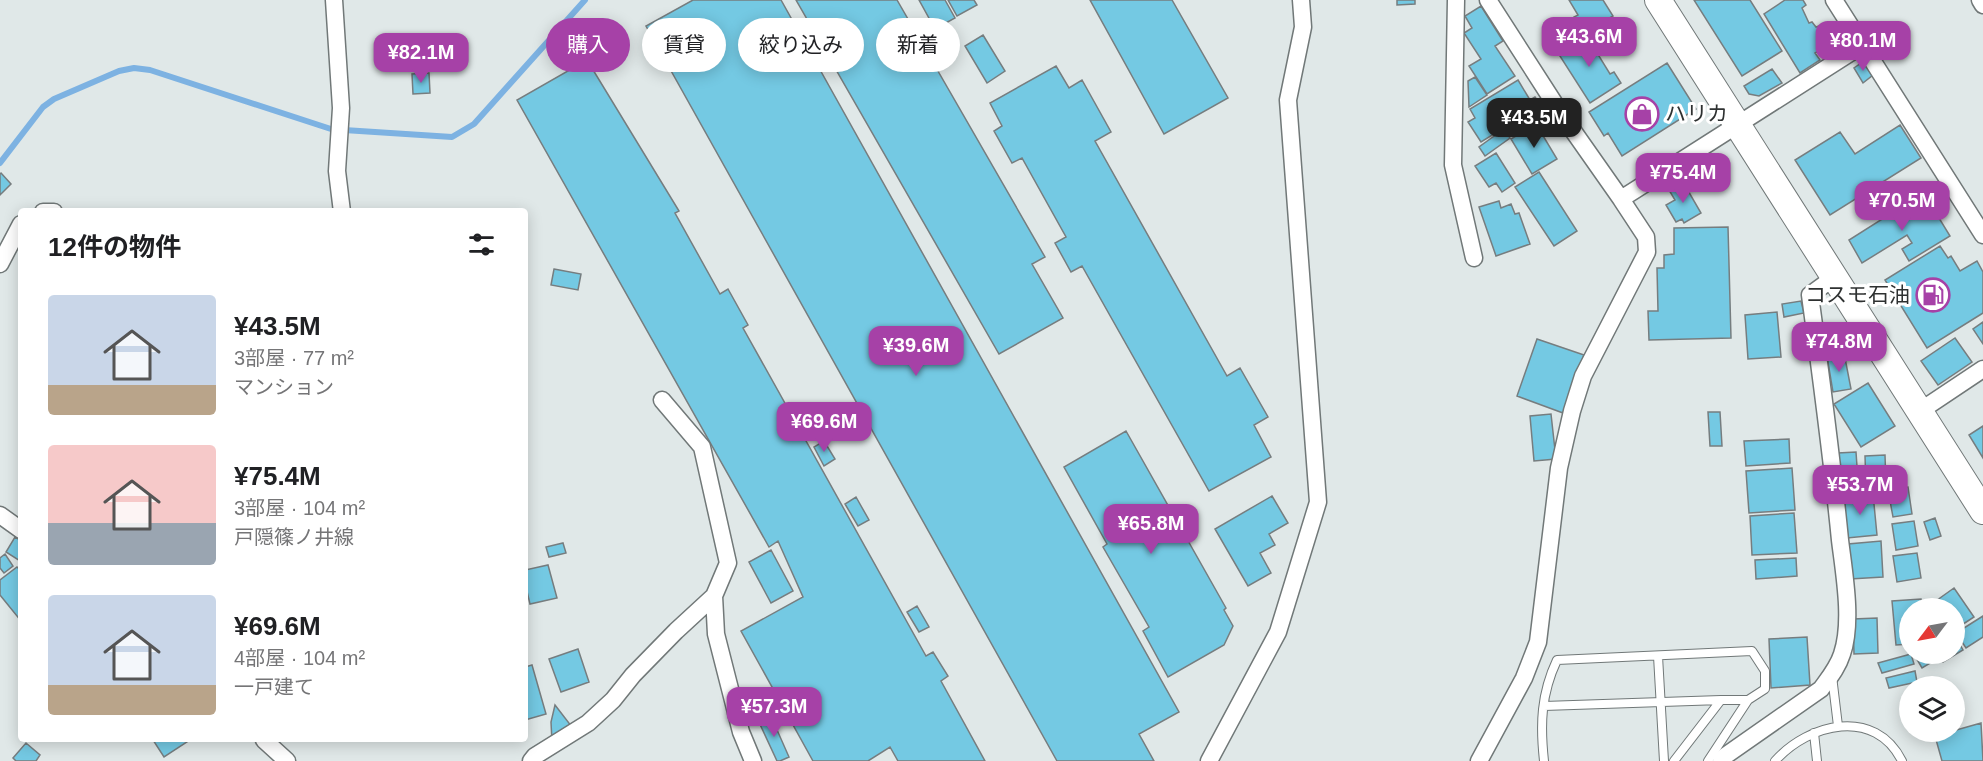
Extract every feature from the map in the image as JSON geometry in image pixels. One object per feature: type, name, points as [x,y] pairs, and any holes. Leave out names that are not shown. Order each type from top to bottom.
[{"type":"main road","points":[[1658,0],[1836,276],[1983,511]]},
{"type":"street","points":[[334,0],[341,108],[338,171],[342,208]]},
{"type":"street","points":[[1209,761],[1278,632],[1318,502],[1288,100],[1303,27],[1301,0]]},
{"type":"street","points":[[1456,0],[1453,165],[1474,258]]},
{"type":"street","points":[[1479,761],[1524,678],[1538,642],[1558,468],[1575,403],[1596,349],[1647,252],[1646,237],[1562,115],[1488,0]]},
{"type":"street","points":[[1834,0],[1861,46],[1983,235]]},
{"type":"street","points":[[1980,0],[1983,5]]},
{"type":"street","points":[[1621,199],[1861,46]]},
{"type":"street","points":[[0,264],[18,230]]},
{"type":"street","points":[[1721,761],[1821,689],[1832,675],[1842,653],[1846,624],[1844,586],[1831,446],[1810,295],[1836,276]]},
{"type":"street","points":[[1920,411],[1983,369]]},
{"type":"street","points":[[531,761],[535,756],[588,723],[613,700],[633,675],[714,596],[728,563],[702,447],[662,400]]},
{"type":"street","points":[[0,515],[18,528]]},
{"type":"street","points":[[714,596],[716,634],[741,732],[753,761]]},
{"type":"street","points":[[266,742],[287,761]]},
{"type":"lane","points":[[1544,761],[1540,727],[1549,678],[1557,660],[1752,651],[1766,671],[1765,689],[1748,700],[1707,761]]},
{"type":"lane","points":[[1658,656],[1664,761]]},
{"type":"lane","points":[[1832,675],[1838,726]]},
{"type":"lane","points":[[1674,761],[1721,700]]},
{"type":"lane","points":[[1544,706],[1748,700]]},
{"type":"lane","points":[[1775,761],[1789,747],[1814,733],[1838,726],[1857,726],[1875,732],[1890,743],[1902,761]]},
{"type":"lane","points":[[1814,733],[1817,761]]},
{"type":"building","points":[[693,0],[781,0],[791,18],[738,18],[738,72],[821,72],[1179,712],[1139,734],[1154,761],[1057,761],[672,72],[726,72],[726,18],[660,18]]},
{"type":"building","points":[[796,0],[897,0],[907,18],[876,18],[876,72],[938,72],[1045,257],[1032,264],[1063,318],[999,354],[837,72],[864,72],[864,18],[806,18]]},
{"type":"building","points":[[919,0],[945,0],[955,18],[929,18]]},
{"type":"building","points":[[948,0],[974,0],[977,5],[957,16]]},
{"type":"building","points":[[1090,0],[1172,0],[1228,98],[1164,134]]},
{"type":"building","points":[[1397,0],[1415,0],[1415,4],[1397,5]]},
{"type":"building","points":[[1569,0],[1603,0],[1613,16],[1584,33],[1574,17],[1578,15]]},
{"type":"building","points":[[1694,0],[1750,0],[1782,51],[1742,76]]},
{"type":"building","points":[[1785,0],[1803,0],[1806,5],[1802,8],[1809,23],[1812,22],[1816,27],[1819,26],[1829,45],[1815,53],[1820,60],[1800,73],[1764,14]]},
{"type":"building","points":[[1481,6],[1503,41],[1495,46],[1515,76],[1487,94],[1469,66],[1481,59],[1464,33],[1472,28],[1465,16]]},
{"type":"building","points":[[1591,33],[1599,45],[1594,48],[1610,74],[1614,72],[1621,83],[1590,103],[1558,53]]},
{"type":"building","points":[[983,35],[1005,71],[987,83],[965,46]]},
{"type":"building","points":[[1864,61],[1873,75],[1863,83],[1854,68]]},
{"type":"building","points":[[1667,63],[1696,109],[1622,156],[1608,133],[1604,136],[1589,112]]},
{"type":"building","points":[[1056,66],[1069,88],[1082,80],[1111,132],[1095,141],[1227,376],[1240,368],[1268,417],[1254,425],[1271,457],[1209,491],[1082,266],[1071,272],[1055,243],[1066,237],[1022,158],[1012,163],[994,131],[1002,126],[990,103]]},
{"type":"building","points":[[1772,69],[1782,83],[1759,96],[1749,94],[1744,86]]},
{"type":"building","points":[[566,72],[594,72],[679,211],[675,213],[720,294],[728,289],[748,325],[743,328],[926,656],[933,652],[948,676],[941,681],[985,761],[898,761],[890,747],[868,761],[813,761],[741,631],[803,597],[778,541],[769,547],[517,100]]},
{"type":"building","points":[[429,73],[430,93],[413,94],[412,74]]},
{"type":"building","points":[[1475,77],[1487,95],[1469,107],[1468,81]]},
{"type":"building","points":[[1518,80],[1530,100],[1535,97],[1541,105],[1481,142],[1468,122],[1475,118],[1470,109]]},
{"type":"building","points":[[1536,124],[1557,159],[1532,174],[1511,139]]},
{"type":"building","points":[[1900,125],[1921,158],[1830,215],[1795,160],[1840,132],[1855,154]]},
{"type":"building","points":[[1504,129],[1510,138],[1485,156],[1479,147]]},
{"type":"building","points":[[1496,153],[1515,183],[1502,192],[1496,183],[1489,187],[1475,166]]},
{"type":"building","points":[[1539,172],[1577,231],[1554,246],[1515,187]]},
{"type":"building","points":[[0,174],[11,184],[0,195]]},
{"type":"building","points":[[1683,182],[1701,213],[1684,223],[1682,219],[1676,222],[1666,205],[1675,200],[1669,190]]},
{"type":"building","points":[[1928,200],[1950,236],[1909,261],[1902,249],[1912,243],[1907,235],[1862,263],[1849,240],[1909,202],[1914,210]]},
{"type":"building","points":[[1499,201],[1501,208],[1511,204],[1515,214],[1519,213],[1530,244],[1496,256],[1479,207]]},
{"type":"building","points":[[1728,227],[1731,338],[1649,340],[1648,311],[1658,311],[1657,268],[1664,268],[1664,255],[1674,254],[1674,228]]},
{"type":"building","points":[[1940,246],[1948,258],[1951,256],[1960,271],[1977,261],[1983,272],[1983,313],[1927,348],[1885,280]]},
{"type":"building","points":[[554,269],[581,274],[578,290],[551,285]]},
{"type":"building","points":[[1801,301],[1804,313],[1784,317],[1782,304]]},
{"type":"building","points":[[1777,312],[1781,357],[1748,359],[1745,315]]},
{"type":"building","points":[[1983,322],[1983,344],[1973,329]]},
{"type":"building","points":[[1955,338],[1972,362],[1938,385],[1921,361]]},
{"type":"building","points":[[1537,339],[1584,355],[1563,413],[1517,396]]},
{"type":"building","points":[[1844,353],[1851,389],[1833,392],[1827,356]]},
{"type":"building","points":[[1868,383],[1895,426],[1861,447],[1834,404]]},
{"type":"building","points":[[1708,412],[1720,412],[1722,446],[1710,446]]},
{"type":"building","points":[[1551,414],[1556,459],[1534,461],[1530,416]]},
{"type":"building","points":[[1983,426],[1983,458],[1969,435]]},
{"type":"building","points":[[1126,431],[1226,608],[1224,610],[1233,626],[1224,645],[1168,677],[1143,631],[1149,627],[1103,547],[1107,544],[1064,467]]},
{"type":"building","points":[[1789,439],[1790,463],[1746,466],[1744,441]]},
{"type":"building","points":[[824,441],[835,459],[824,466],[814,447]]},
{"type":"building","points":[[1856,452],[1858,481],[1840,482],[1838,453]]},
{"type":"building","points":[[1885,455],[1886,485],[1866,486],[1865,456]]},
{"type":"building","points":[[1792,468],[1795,510],[1749,513],[1746,471]]},
{"type":"building","points":[[1908,487],[1912,514],[1893,517],[1888,490]]},
{"type":"building","points":[[1873,494],[1877,535],[1847,538],[1843,497]]},
{"type":"building","points":[[1272,496],[1288,523],[1269,534],[1275,545],[1260,553],[1271,573],[1248,586],[1215,529]]},
{"type":"building","points":[[856,497],[869,520],[858,526],[845,504]]},
{"type":"building","points":[[1794,513],[1797,553],[1752,555],[1750,516]]},
{"type":"building","points":[[1935,518],[1941,536],[1930,540],[1924,522]]},
{"type":"building","points":[[1914,521],[1918,546],[1896,550],[1892,524]]},
{"type":"building","points":[[15,537],[18,539],[18,560],[6,552]]},
{"type":"building","points":[[1881,541],[1883,577],[1850,579],[1848,544]]},
{"type":"building","points":[[563,543],[566,553],[549,557],[546,547]]},
{"type":"building","points":[[771,550],[793,591],[771,603],[749,562]]},
{"type":"building","points":[[1917,553],[1921,578],[1897,582],[1893,556]]},
{"type":"building","points":[[5,554],[13,566],[4,573],[0,568],[0,558]]},
{"type":"building","points":[[1796,558],[1797,576],[1756,579],[1755,560]]},
{"type":"building","points":[[548,565],[557,598],[530,604],[528,569]]},
{"type":"building","points":[[18,568],[18,617],[0,595],[0,580]]},
{"type":"building","points":[[1954,588],[1961,598],[1940,598]]},
{"type":"building","points":[[1892,601],[1899,601],[1899,645],[1896,645]]},
{"type":"building","points":[[1965,604],[1974,617],[1965,623]]},
{"type":"building","points":[[917,606],[929,627],[919,632],[907,612]]},
{"type":"building","points":[[1983,616],[1983,637],[1966,648],[1965,627]]},
{"type":"building","points":[[1877,618],[1878,653],[1854,654],[1853,619]]},
{"type":"building","points":[[1807,637],[1810,685],[1771,688],[1769,639]]},
{"type":"building","points":[[578,649],[589,682],[561,692],[549,659]]},
{"type":"building","points":[[1899,657],[1899,664],[1914,664],[1882,673],[1878,663]]},
{"type":"building","points":[[532,665],[546,714],[528,719],[528,666]]},
{"type":"building","points":[[1915,671],[1916,676],[1899,676],[1899,686],[1889,688],[1886,678]]},
{"type":"building","points":[[555,705],[572,727],[552,742],[551,722]]},
{"type":"building","points":[[770,714],[789,757],[780,761],[777,761],[758,720]]},
{"type":"building","points":[[1981,723],[1983,761],[1942,761],[1937,742],[1965,742],[1965,728]]},
{"type":"building","points":[[154,742],[187,742],[164,757]]},
{"type":"building","points":[[26,743],[40,755],[36,761],[16,761],[13,758]]},
{"type":"waterway","points":[[344,130],[452,137],[474,124],[585,0]]},
{"type":"waterway","points":[[0,163],[43,107],[54,99],[119,71],[134,68],[150,70],[334,130]]},
{"type":"place","name":"ハリカ","points":[[1642,114]]},
{"type":"place","name":"コスモ石油","points":[[1933,295]]}]
